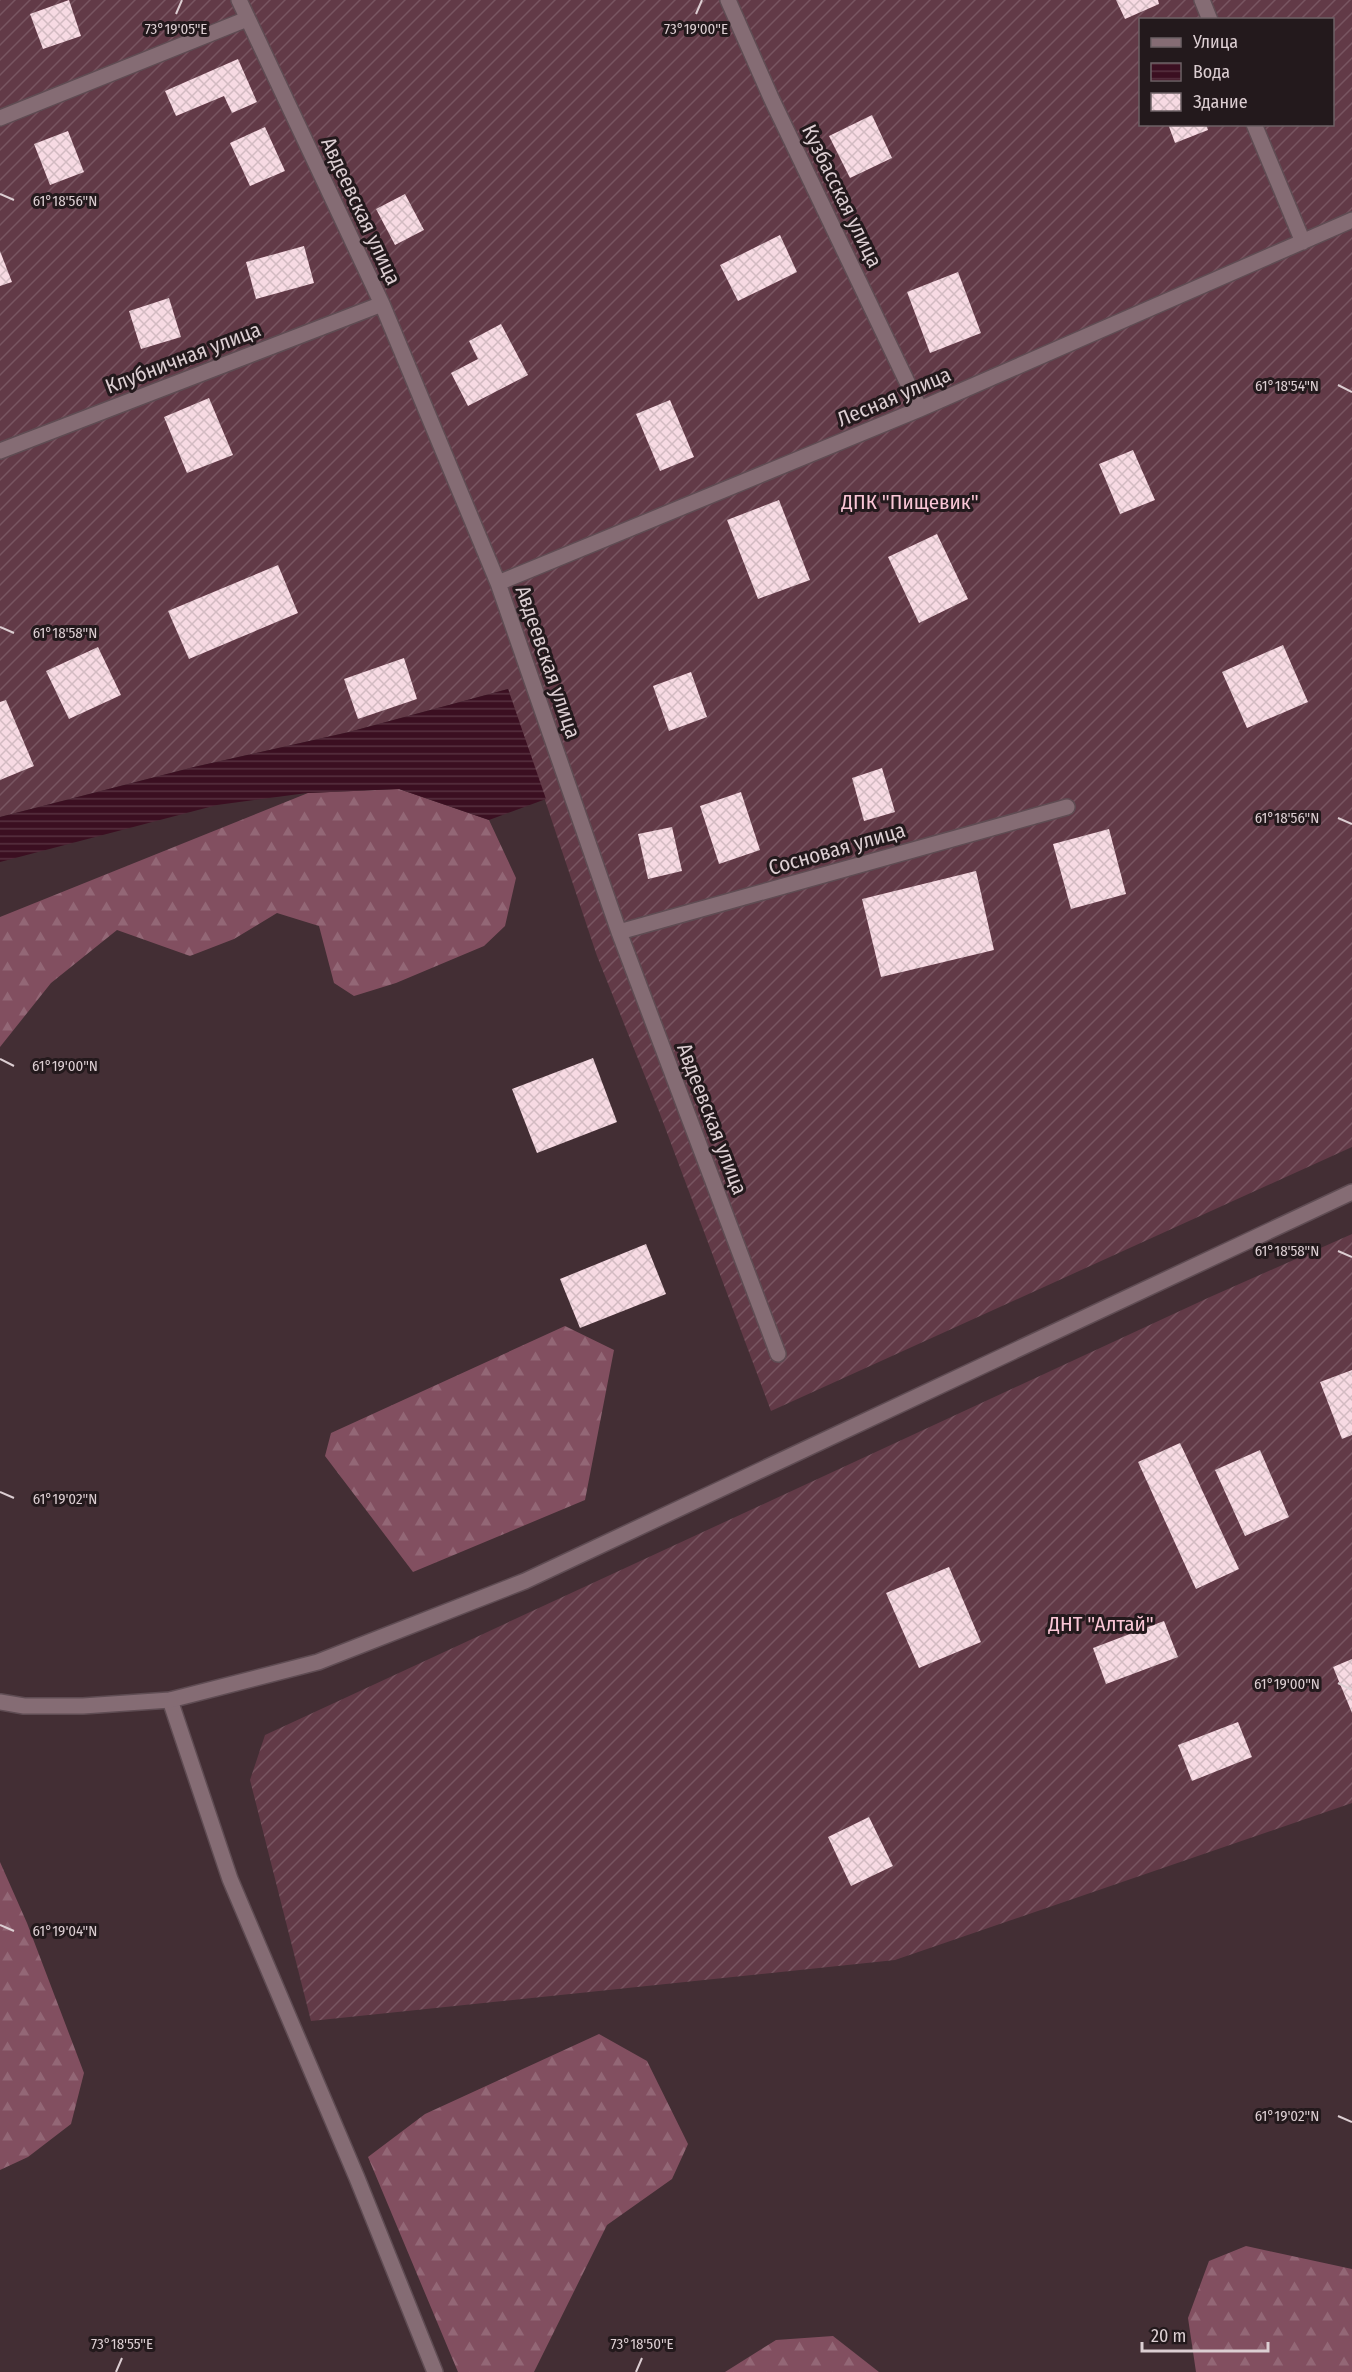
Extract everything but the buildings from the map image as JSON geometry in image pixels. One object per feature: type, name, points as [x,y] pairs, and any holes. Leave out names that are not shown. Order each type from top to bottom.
[{"type":"street","name":"Авдеевская улица","points":[[239,0],[382,304],[498,583],[619,932],[778,1354]]},
{"type":"street","name":"Кузбасская улица","points":[[728,0],[772,100],[920,409]]},
{"type":"street","points":[[1202,0],[1209,18]]},
{"type":"street","points":[[0,118],[247,19]]},
{"type":"street","points":[[1255,126],[1303,242]]},
{"type":"street","name":"Лесная улица","points":[[498,583],[920,409],[1352,220]]},
{"type":"street","name":"Клубничная улица","points":[[0,451],[382,304]]},
{"type":"street","name":"Сосновая улица","points":[[619,932],[1067,807]]},
{"type":"street","points":[[0,1702],[24,1706],[59,1706],[170,1700],[318,1662],[525,1581],[1352,1192]]},
{"type":"street","points":[[170,1700],[230,1879],[357,2178],[435,2372]]},
{"type":"green space","name":"ДПК \"Пищевик\"","points":[[0,0],[1352,0],[1352,1147],[771,1411],[660,1114],[597,956],[508,689],[349,732],[194,767],[0,817]]},
{"type":"green space","points":[[399,789],[489,820],[516,878],[505,926],[484,946],[396,983],[354,996],[334,983],[319,926],[277,913],[234,939],[190,956],[117,930],[51,983],[0,1047],[0,917],[308,793]]},
{"type":"green space","name":"ДНТ \"Алтай\"","points":[[1352,1234],[1352,1803],[895,1960],[311,2021],[250,1780],[265,1735],[1210,1297]]},
{"type":"green space","points":[[565,1326],[614,1350],[585,1500],[413,1572],[325,1456],[331,1433]]},
{"type":"green space","points":[[0,1862],[27,1923],[84,2073],[71,2124],[28,2157],[0,2170]]},
{"type":"green space","points":[[599,2034],[647,2061],[688,2144],[672,2179],[607,2225],[534,2372],[458,2372],[368,2157],[425,2114]]},
{"type":"green space","points":[[1246,2246],[1352,2269],[1352,2372],[1196,2372],[1188,2318],[1209,2261]]},
{"type":"green space","points":[[833,2336],[879,2372],[725,2372],[776,2340]]},
{"type":"water","points":[[508,689],[546,799],[489,820],[399,789],[307,793],[217,805],[0,862],[0,817],[194,767],[349,732]]}]
